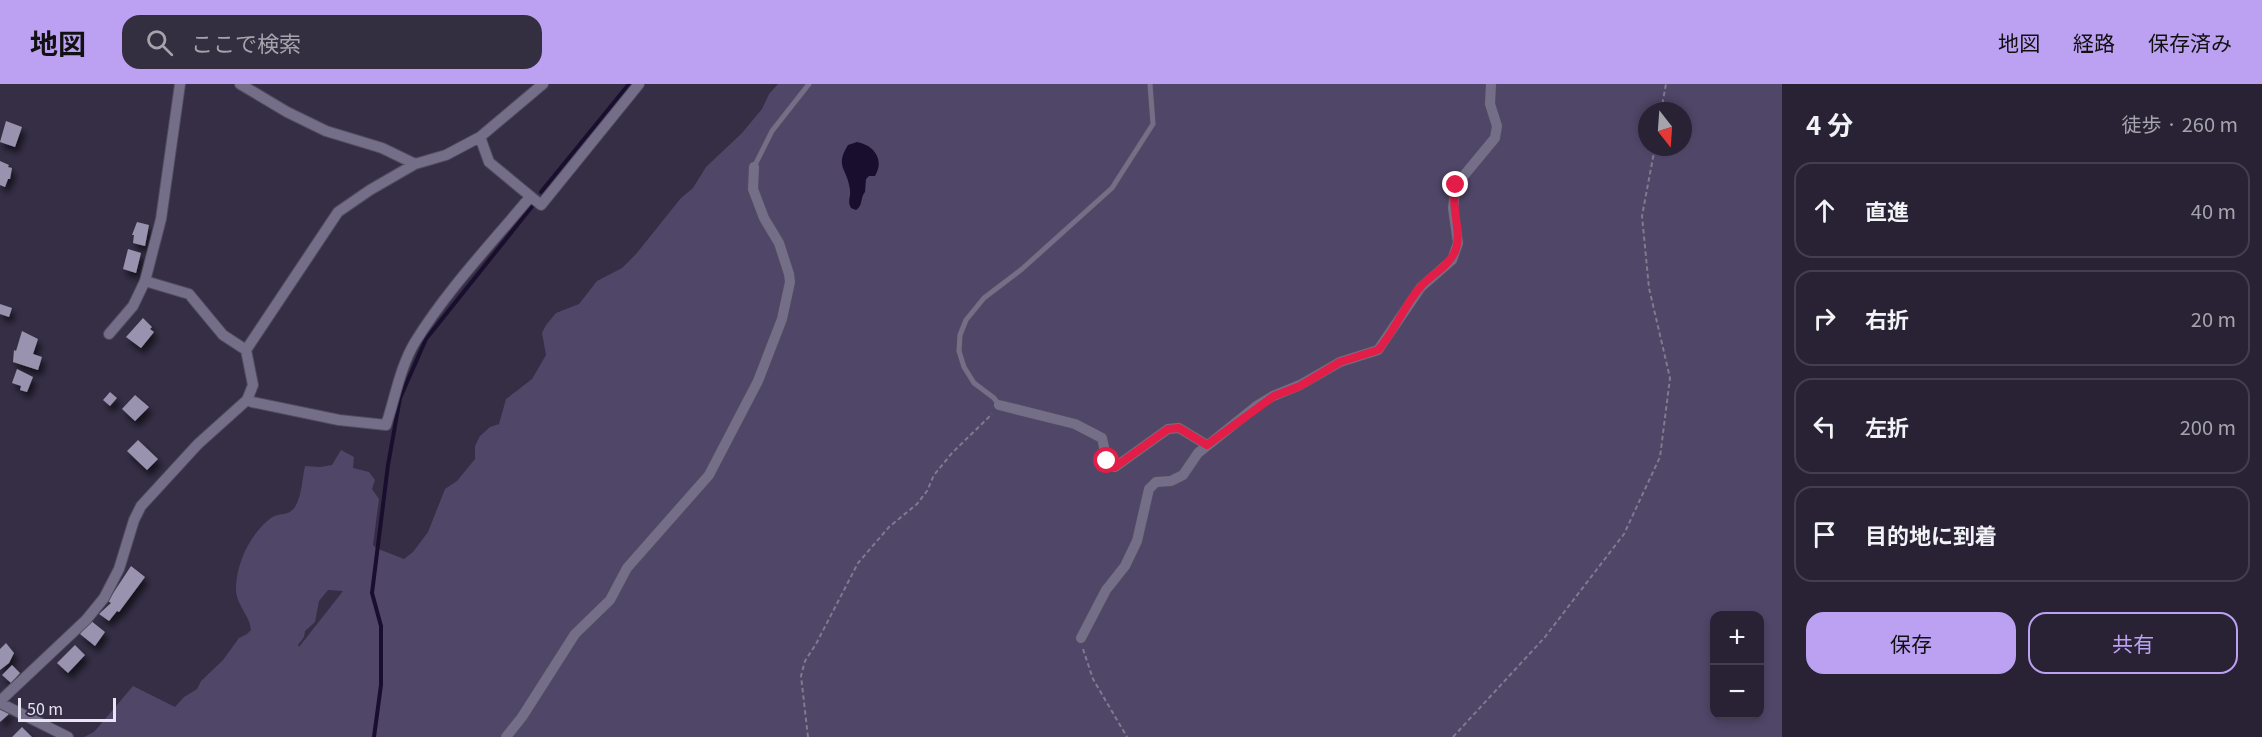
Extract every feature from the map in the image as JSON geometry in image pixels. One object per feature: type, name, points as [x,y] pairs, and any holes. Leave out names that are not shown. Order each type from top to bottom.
[{"type":"street","points":[[109,334],[133,306],[145,281],[160,219],[180,84]]},
{"type":"street","points":[[240,84],[287,112],[327,131],[382,148],[415,164]]},
{"type":"street","points":[[68,737],[0,702],[86,620],[104,598],[119,569],[134,520],[141,506],[198,444],[247,400],[253,385],[246,350],[338,212],[415,164],[446,155],[480,137],[543,84]]},
{"type":"street","points":[[480,137],[489,162],[541,205],[639,84]]},
{"type":"street","points":[[1081,638],[1106,590],[1125,566],[1137,541],[1149,489],[1156,482],[1171,481],[1183,476],[1198,453],[1207,445],[1274,396],[1300,386],[1340,362],[1378,350],[1413,297],[1441,267],[1452,260],[1458,243],[1453,208],[1456,185],[1495,138],[1497,126],[1490,104],[1491,84]]},
{"type":"street","points":[[506,737],[522,717],[575,634],[610,600],[627,568],[709,475],[758,381],[782,319],[790,282],[778,243],[764,218],[753,189],[754,167]]},
{"type":"street","points":[[247,400],[339,420],[386,425],[402,372],[415,343],[448,296],[530,197]]},
{"type":"street","points":[[145,281],[189,294],[223,335],[246,350]]},
{"type":"street","points":[[999,405],[1075,424],[1094,433],[1102,438],[1107,461],[1115,467],[1168,429],[1179,428],[1207,445]]},
{"type":"lane","points":[[754,167],[772,131],[809,84]]},
{"type":"lane","points":[[999,405],[994,398],[974,383],[964,367],[959,351],[960,335],[966,320],[984,298],[1022,269],[1112,188],[1153,124],[1150,84]]},
{"type":"path","points":[[1663,102],[1666,84]]},
{"type":"path","points":[[1453,737],[1545,637],[1624,534],[1660,457],[1670,378],[1649,288],[1642,216],[1652,156]]},
{"type":"path","points":[[808,737],[801,676],[805,661],[858,563],[889,527],[917,504],[934,476],[952,453],[999,405]]},
{"type":"path","points":[[1081,638],[1093,679],[1127,737]]},
{"type":"shaded area","points":[[778,84],[1782,84],[1782,737],[84,737],[94,732],[133,686],[175,707],[184,697],[197,689],[201,681],[223,660],[239,638],[251,630],[236,593],[239,567],[246,548],[257,531],[274,516],[289,512],[295,507],[305,466],[332,465],[341,450],[354,457],[353,468],[369,472],[375,480],[372,489],[379,499],[373,545],[404,559],[413,552],[428,532],[445,489],[457,481],[475,459],[475,446],[480,436],[490,427],[499,424],[506,399],[532,379],[546,355],[542,333],[546,325],[556,313],[579,304],[597,281],[622,268],[636,254],[681,198],[693,188],[706,167],[742,133],[762,109],[769,94]],"holes":[[[328,590],[343,591],[299,647],[305,631],[315,622],[319,601]]]},
{"type":"shaded area","points":[[857,142],[873,150],[879,164],[875,176],[869,176],[866,179],[865,192],[856,210],[850,206],[849,183],[842,158],[848,145]]},
{"type":"building","points":[[6,121],[22,127],[15,147],[0,142]]},
{"type":"building","points":[[0,161],[12,168],[10,179],[5,187],[0,185]]},
{"type":"building","points":[[137,222],[149,225],[145,246],[133,243],[134,235],[132,235]]},
{"type":"building","points":[[128,249],[141,253],[136,273],[123,269]]},
{"type":"building","points":[[0,304],[12,308],[9,317],[0,314]]},
{"type":"building","points":[[143,318],[154,332],[141,348],[126,337]]},
{"type":"building","points":[[22,331],[38,339],[33,354],[42,357],[38,370],[13,362],[14,350],[16,351]]},
{"type":"building","points":[[17,369],[33,377],[27,392],[20,390],[21,386],[12,383]]},
{"type":"building","points":[[110,392],[117,398],[110,406],[103,400]]},
{"type":"building","points":[[135,395],[149,407],[135,421],[122,409]]},
{"type":"building","points":[[138,440],[158,459],[147,470],[127,451]]},
{"type":"building","points":[[131,566],[145,577],[119,612],[117,611],[109,621],[99,614],[111,603],[108,601]]},
{"type":"building","points":[[90,620],[105,632],[95,646],[80,634]]},
{"type":"building","points":[[6,643],[14,653],[9,663],[0,670],[0,649]]},
{"type":"building","points":[[75,645],[85,655],[68,673],[57,663]]},
{"type":"building","points":[[12,665],[20,673],[11,683],[2,675]]},
{"type":"building","points":[[5,709],[9,714],[0,722],[0,710]]},
{"type":"building","points":[[22,727],[32,737],[12,737]]},
{"type":"waterway","points":[[541,192],[629,84]]},
{"type":"waterway","points":[[374,737],[381,685],[381,626],[372,593],[388,465],[400,398],[426,339],[534,204]]},
{"type":"route","points":[[1107,461],[1115,467],[1168,429],[1179,428],[1207,445],[1258,405],[1284,390],[1300,386],[1340,362],[1378,350],[1421,287],[1441,267],[1452,260],[1458,243],[1453,208],[1456,185]]}]
